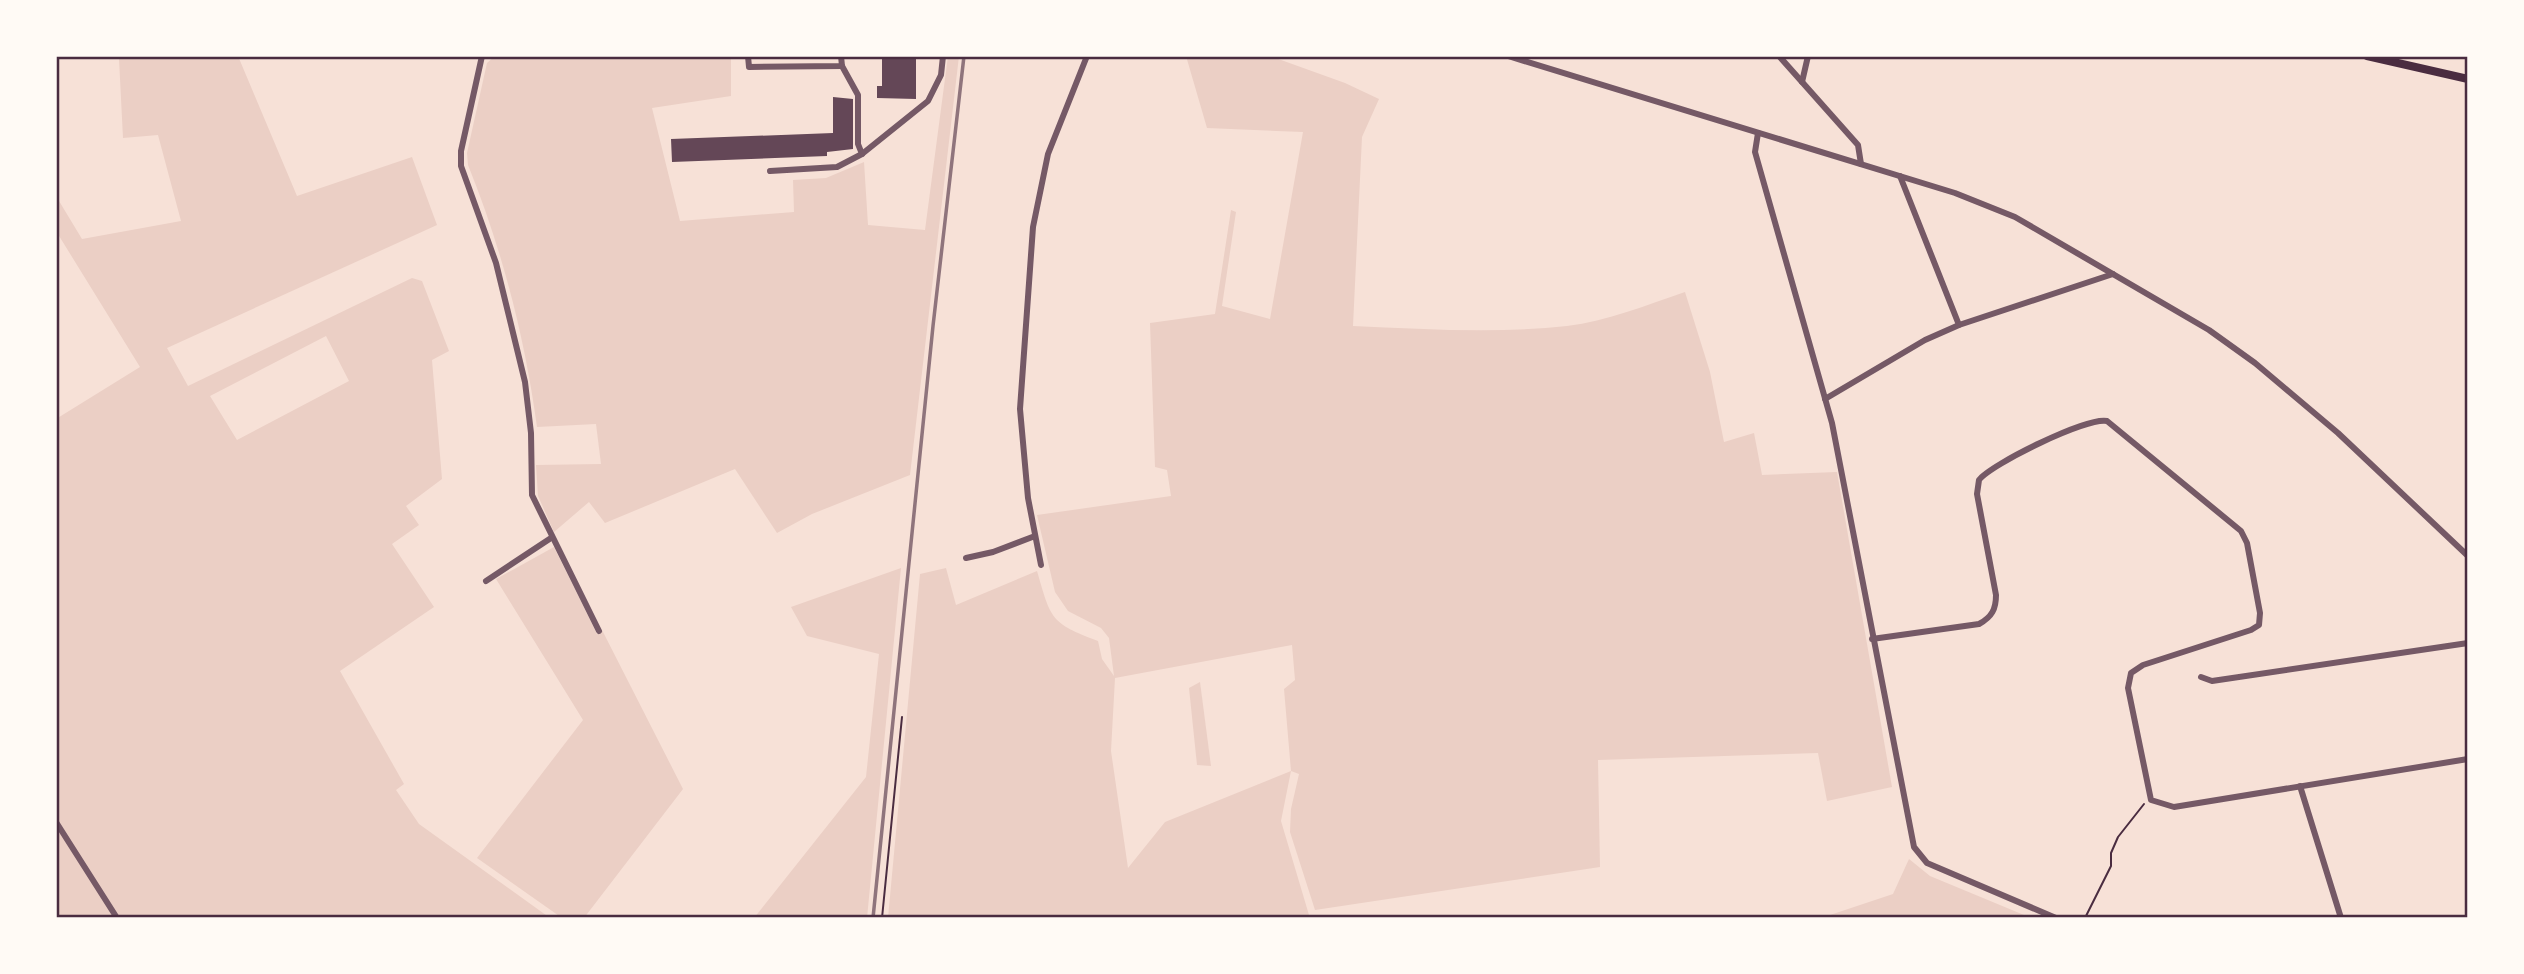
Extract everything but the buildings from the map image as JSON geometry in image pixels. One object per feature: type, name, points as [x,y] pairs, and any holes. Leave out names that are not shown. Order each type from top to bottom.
[{"type":"main road","points":[[2367,56],[2468,79]]},
{"type":"street","points":[[482,56],[460,159],[500,280],[528,398],[533,495],[551,538],[599,631]]},
{"type":"street","points":[[748,56],[749,67],[842,66]]},
{"type":"street","points":[[841,56],[842,66],[858,95],[858,144],[862,154]]},
{"type":"street","points":[[770,171],[836,167],[862,154],[928,101],[941,75],[943,56]]},
{"type":"street","points":[[1041,565],[1028,498],[1020,409],[1033,227],[1048,154],[1087,56]]},
{"type":"street","points":[[1508,56],[1900,176],[2005,212],[2209,330],[2255,363],[2338,433],[2468,556]]},
{"type":"street","points":[[1779,56],[1858,145],[1861,164]]},
{"type":"street","points":[[1802,82],[1808,56]]},
{"type":"street","points":[[1758,133],[1755,152],[1825,399],[1910,837],[1916,853],[1927,863],[2056,918]]},
{"type":"street","points":[[1900,176],[1959,325]]},
{"type":"street","points":[[1825,399],[1925,340],[1959,325],[2113,274]]},
{"type":"street","points":[[1872,639],[1979,624],[1990,616],[1994,610],[1996,595],[1978,494],[1979,480],[1994,467],[2101,420],[2113,424],[2241,531],[2247,543],[2260,613],[2259,625],[2242,633],[2143,664],[2131,673],[2128,688],[2151,800],[2174,807],[2468,759]]},
{"type":"street","points":[[966,558],[993,552],[1035,536]]},
{"type":"street","points":[[486,582],[551,538]]},
{"type":"street","points":[[2201,677],[2212,681],[2468,643]]},
{"type":"street","points":[[2300,786],[2341,918]]},
{"type":"street","points":[[56,822],[117,918]]},
{"type":"path","points":[[882,918],[902,717]]},
{"type":"path","points":[[2085,918],[2111,866],[2111,853],[2118,836],[2126,830],[2142,805],[2151,800]]},
{"type":"shaded area","points":[[238,56],[297,196],[412,157],[437,225],[167,348],[188,386],[412,278],[422,281],[449,351],[432,360],[442,479],[406,506],[419,525],[392,544],[434,607],[340,671],[404,784],[396,790],[419,824],[550,918],[56,918],[56,419],[140,367],[56,231],[56,196],[82,239],[181,221],[158,135],[123,138],[119,59]],"holes":[[[326,336],[349,381],[237,440],[210,396]]]},
{"type":"shaded area","points":[[495,56],[731,56],[731,96],[652,108],[680,221],[794,212],[793,180],[826,178],[864,162],[868,225],[925,230],[948,56],[959,56],[910,475],[812,514],[777,533],[735,469],[605,523],[589,502],[554,532],[538,496],[536,465],[601,464],[596,424],[537,427],[511,294],[468,165],[467,153],[487,63]]},
{"type":"shaded area","points":[[1186,56],[1270,56],[1345,83],[1379,99],[1362,137],[1353,326],[1487,330],[1567,326],[1612,316],[1685,292],[1710,372],[1724,442],[1754,433],[1762,475],[1837,472],[1892,787],[1827,801],[1818,753],[1598,760],[1600,867],[1315,910],[1290,832],[1291,809],[1299,774],[1291,771],[1281,821],[1309,915],[1315,918],[888,918],[920,574],[946,568],[956,605],[1037,571],[1046,600],[1055,617],[1061,624],[1098,641],[1102,659],[1114,676],[1109,638],[1101,628],[1068,611],[1055,592],[1037,515],[1171,496],[1167,470],[1155,467],[1150,323],[1215,314],[1231,210],[1236,212],[1222,306],[1270,319],[1303,132],[1207,128]],"holes":[[[1292,645],[1295,680],[1284,689],[1291,771],[1165,822],[1128,868],[1111,751],[1115,678]]]},
{"type":"shaded area","points":[[554,547],[597,634],[602,630],[683,789],[584,918],[562,918],[477,858],[583,720],[496,579]]},
{"type":"shaded area","points":[[901,568],[867,918],[754,918],[866,777],[879,654],[807,636],[791,607]]},
{"type":"shaded area","points":[[1200,682],[1211,766],[1197,765],[1189,688]]},
{"type":"shaded area","points":[[1909,859],[1930,876],[2024,915],[2022,918],[1821,918],[1893,894]]},
{"type":"railway","points":[[873,918],[933,326],[964,56]]}]
